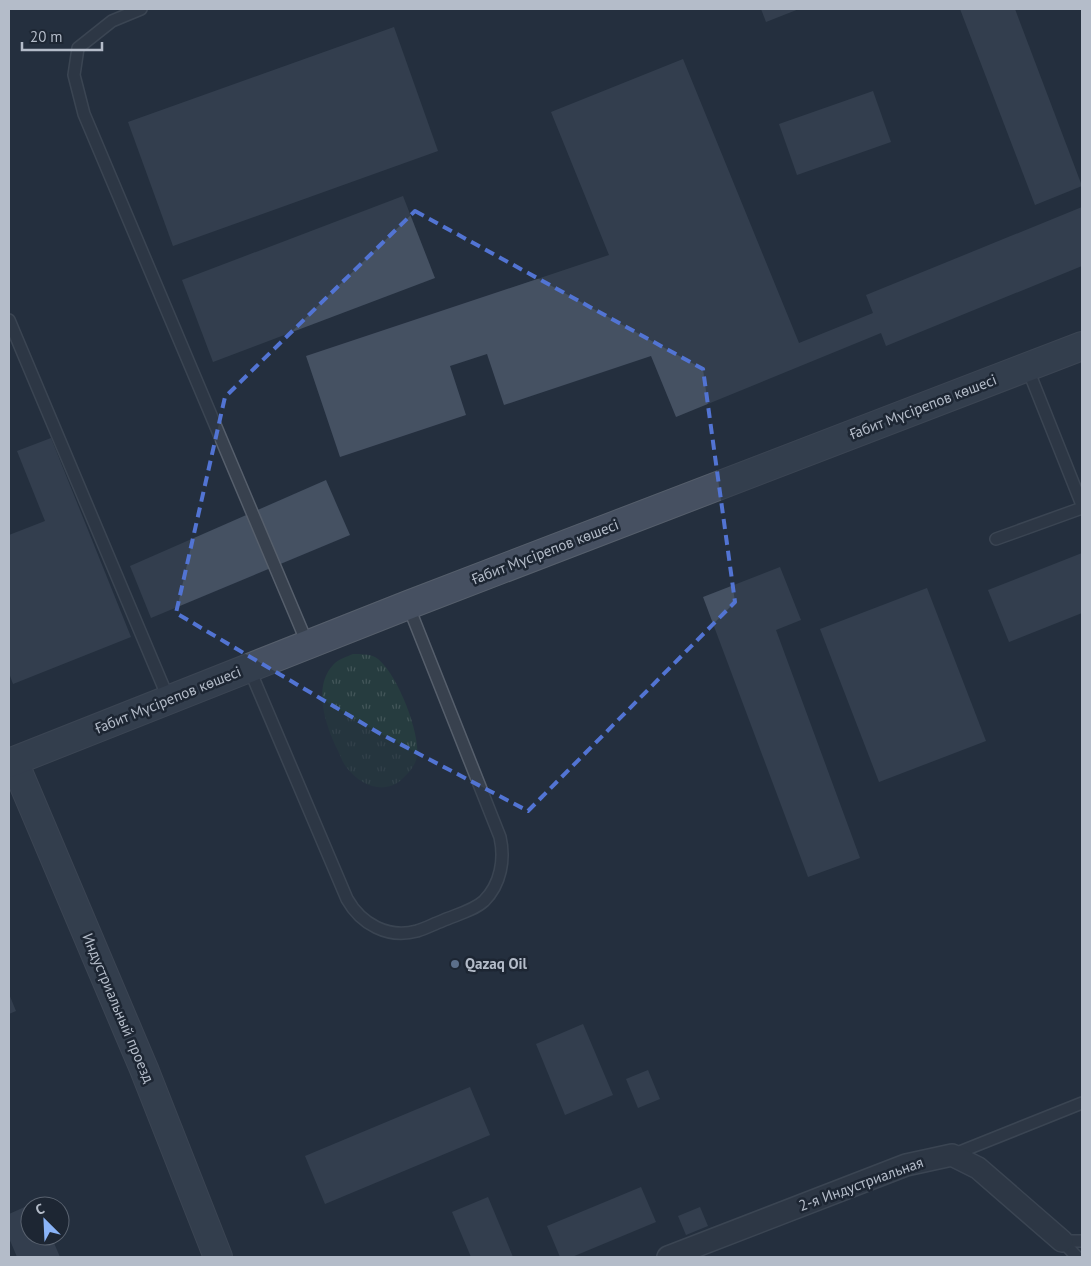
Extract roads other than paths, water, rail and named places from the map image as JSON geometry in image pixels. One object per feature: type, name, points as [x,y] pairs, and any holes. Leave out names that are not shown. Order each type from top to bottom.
[{"type":"main road","name":"Ғабит Мүсірепов көшесі","points":[[11,762],[408,605],[1082,346]]},
{"type":"main road","name":"Индустриальный проезд","points":[[11,762],[144,1069],[218,1257]]},
{"type":"street","points":[[952,1155],[978,1168],[1072,1241]]},
{"type":"street","name":"2-я Индустриальная","points":[[668,1257],[906,1165],[952,1155]]},
{"type":"lane","points":[[141,9],[112,21],[78,48],[74,75],[84,114],[308,645]]},
{"type":"lane","points":[[9,320],[169,700]]},
{"type":"lane","points":[[996,539],[1082,506],[1027,367]]},
{"type":"lane","points":[[249,668],[353,911],[364,921],[382,930],[396,932],[417,931],[471,909],[484,901],[500,871],[503,850],[500,837],[408,605]]},
{"type":"lane","points":[[952,1155],[1082,1103]]},
{"type":"lane","points":[[1072,1241],[1077,1257]]},
{"type":"place","name":"Qazaq Oil","points":[[455,964]]}]
